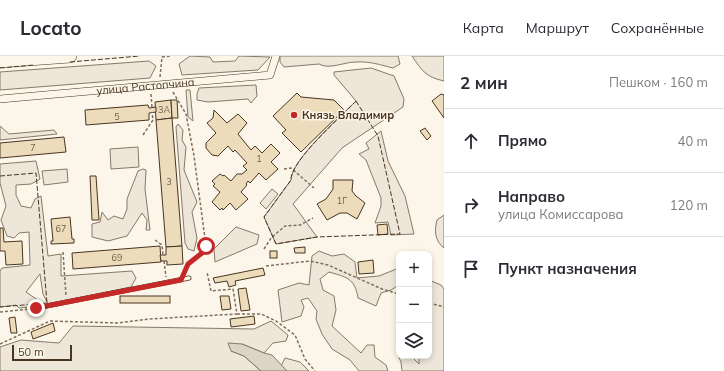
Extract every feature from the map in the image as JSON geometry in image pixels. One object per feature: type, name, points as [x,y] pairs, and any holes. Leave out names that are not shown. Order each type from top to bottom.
[{"type":"highway","points":[[0,61],[70,56]]},
{"type":"street","name":"улица Растопчина","points":[[0,99],[270,75],[276,56]]},
{"type":"lane","points":[[36,308],[189,278]]},
{"type":"path","points":[[158,85],[162,58],[170,56]]},
{"type":"path","points":[[168,84],[186,114],[194,156],[206,246],[202,253],[188,264],[181,280]]},
{"type":"path","points":[[150,86],[152,108]]},
{"type":"path","points":[[143,135],[153,120],[152,112]]},
{"type":"path","points":[[284,169],[291,168],[314,188]]},
{"type":"path","points":[[264,249],[271,238],[285,226],[300,224],[313,218]]},
{"type":"path","points":[[155,240],[162,246],[163,255]]},
{"type":"path","points":[[63,252],[66,303]]},
{"type":"path","points":[[164,261],[166,283]]},
{"type":"path","points":[[266,266],[310,261],[328,265],[382,289],[396,293]]},
{"type":"path","points":[[207,272],[211,292],[233,288],[237,314]]},
{"type":"path","points":[[432,304],[444,307]]},
{"type":"path","points":[[0,312],[36,308]]},
{"type":"path","points":[[0,344],[50,321],[118,323],[149,319],[261,314],[276,321],[295,335],[305,359],[315,371]]},
{"type":"shaded area","points":[[190,56],[210,57],[213,62],[235,61],[239,56],[270,57],[258,70],[182,75],[179,64]]},
{"type":"shaded area","points":[[280,56],[398,56],[400,64],[393,68],[366,62],[351,62],[332,66],[323,66],[319,64],[284,67],[280,62]]},
{"type":"shaded area","points":[[412,56],[444,56],[444,81],[433,78],[425,73]]},
{"type":"shaded area","points":[[149,61],[156,66],[150,78],[0,90],[0,72]]},
{"type":"shaded area","points":[[371,68],[394,76],[404,99],[403,107],[342,148],[293,204],[317,237],[276,244],[264,217],[291,180],[293,171],[299,161],[329,127],[356,101],[334,75],[334,72]]},
{"type":"shaded area","points":[[256,85],[257,96],[251,103],[248,99],[208,102],[197,100],[199,88]]},
{"type":"shaded area","points":[[186,90],[190,90],[193,121],[188,117]]},
{"type":"shaded area","points":[[178,124],[183,130],[182,140],[186,147],[184,170],[197,202],[192,212],[197,238],[194,251],[188,249],[185,243],[176,127]]},
{"type":"shaded area","points":[[0,126],[9,134],[54,130],[57,134],[0,140]]},
{"type":"shaded area","points":[[381,131],[388,161],[405,196],[414,234],[391,235],[388,222],[375,223],[381,206],[381,198],[366,160],[359,154],[369,149],[366,143]]},
{"type":"shaded area","points":[[138,147],[139,167],[111,169],[110,149]]},
{"type":"shaded area","points":[[36,161],[40,179],[31,184],[16,185],[16,195],[21,206],[31,208],[35,199],[41,196],[48,256],[61,254],[61,276],[132,271],[136,278],[131,287],[48,304],[43,294],[40,274],[26,292],[42,303],[39,306],[19,308],[16,305],[0,307],[0,271],[2,268],[30,265],[29,232],[19,233],[14,238],[7,236],[1,220],[6,206],[0,183],[0,164]]},
{"type":"shaded area","points":[[67,169],[68,182],[44,185],[42,171]]},
{"type":"shaded area","points":[[143,169],[146,170],[145,189],[150,230],[146,230],[147,220],[142,213],[127,236],[108,241],[92,237],[92,224],[100,222],[102,212],[108,220],[114,216],[123,219],[127,209],[127,199],[138,171]]},
{"type":"shaded area","points":[[272,189],[278,194],[266,209],[260,203]]},
{"type":"shaded area","points":[[444,215],[444,248],[437,239],[436,228],[437,220]]},
{"type":"shaded area","points":[[236,227],[259,235],[257,244],[215,262],[214,249]]},
{"type":"shaded area","points":[[319,251],[332,256],[344,254],[355,262],[357,278],[379,276],[396,269],[396,287],[381,293],[376,306],[358,298],[355,286],[345,277],[329,272],[320,279],[323,290],[334,296],[336,310],[332,326],[361,353],[367,345],[374,345],[375,357],[386,365],[388,371],[359,371],[350,360],[332,349],[322,334],[316,319],[317,311],[308,298],[301,300],[304,307],[301,316],[282,322],[278,290],[299,283],[309,285],[312,256]]},
{"type":"shaded area","points":[[432,281],[441,285],[444,289],[444,371],[402,371],[400,359],[414,359],[419,364],[419,359],[432,359]]},
{"type":"shaded area","points":[[271,321],[288,335],[286,341],[273,343],[264,353],[242,344],[231,351],[244,356],[261,371],[0,371],[0,347],[21,340],[59,343],[73,326],[254,329]]},
{"type":"shaded area","points":[[228,343],[242,344],[272,355],[287,371],[261,371],[244,356],[231,351]]},
{"type":"shaded area","points":[[285,358],[300,362],[309,371],[287,371],[281,366]]},
{"type":"building","points":[[297,93],[301,97],[334,100],[344,110],[301,152],[282,133],[286,130],[273,116]]},
{"type":"building","points":[[441,94],[444,95],[444,118],[432,101]]},
{"type":"building","points":[[171,100],[172,118],[156,120],[155,102]]},
{"type":"building","points":[[171,100],[177,100],[178,118],[172,118]]},
{"type":"building","points":[[148,105],[149,108],[156,107],[156,112],[149,113],[149,120],[86,125],[85,110]]},
{"type":"building","points":[[214,110],[227,123],[238,114],[247,123],[238,134],[251,150],[255,146],[262,153],[271,144],[280,153],[271,162],[278,169],[266,180],[259,173],[250,183],[248,181],[246,184],[247,185],[241,192],[248,199],[236,210],[230,203],[223,210],[222,208],[220,210],[212,202],[220,192],[213,186],[215,184],[212,181],[220,174],[223,176],[224,175],[231,181],[237,174],[242,174],[247,170],[243,166],[247,163],[235,150],[233,152],[228,146],[218,156],[212,155],[206,148],[206,143],[216,133],[207,123],[213,118]]},
{"type":"building","points":[[172,118],[182,246],[166,247],[156,120]]},
{"type":"building","points":[[425,128],[431,136],[427,140],[420,131]]},
{"type":"building","points":[[64,137],[66,152],[0,158],[0,143]]},
{"type":"building","points":[[90,176],[96,176],[99,220],[92,220]]},
{"type":"building","points":[[333,180],[353,180],[352,191],[365,203],[357,219],[347,213],[340,213],[327,220],[317,204],[326,199],[333,189]]},
{"type":"building","points":[[70,217],[72,239],[74,239],[74,243],[51,244],[51,241],[53,241],[51,219]]},
{"type":"building","points":[[387,224],[388,234],[378,235],[377,225]]},
{"type":"building","points":[[0,228],[3,228],[4,242],[22,241],[23,264],[6,265],[5,251],[0,251]]},
{"type":"building","points":[[160,246],[161,262],[73,269],[72,253]]},
{"type":"building","points":[[182,246],[183,264],[167,265],[167,261],[161,261],[160,255],[166,255],[166,247]]},
{"type":"building","points":[[305,247],[305,253],[295,253],[294,248]]},
{"type":"building","points":[[270,251],[277,251],[277,258],[270,258]]},
{"type":"building","points":[[373,260],[374,273],[359,274],[358,262]]},
{"type":"building","points":[[263,268],[265,275],[235,281],[236,285],[229,287],[227,281],[215,283],[213,278]]},
{"type":"building","points":[[246,288],[250,310],[241,311],[238,289]]},
{"type":"building","points":[[120,296],[170,296],[170,303],[120,303]]},
{"type":"building","points":[[220,296],[229,296],[231,309],[222,310]]},
{"type":"building","points":[[254,316],[255,324],[231,327],[230,319]]},
{"type":"building","points":[[15,317],[17,333],[11,333],[9,318]]},
{"type":"building","points":[[53,323],[55,331],[33,339],[31,332]]},
{"type":"fence","points":[[70,62],[140,56]]},
{"type":"fence","points":[[0,68],[34,65]]},
{"type":"fence","points":[[356,101],[378,136],[400,234],[317,237],[276,244],[264,217],[291,180],[293,172],[307,151],[356,101]]},
{"type":"fence","points":[[0,176],[36,173],[47,303],[0,307]]},
{"type":"place","name":"Князь Владимир","points":[[294,115]]},
{"type":"route","points":[[36,308],[181,280],[188,264],[202,253],[206,246]]}]
